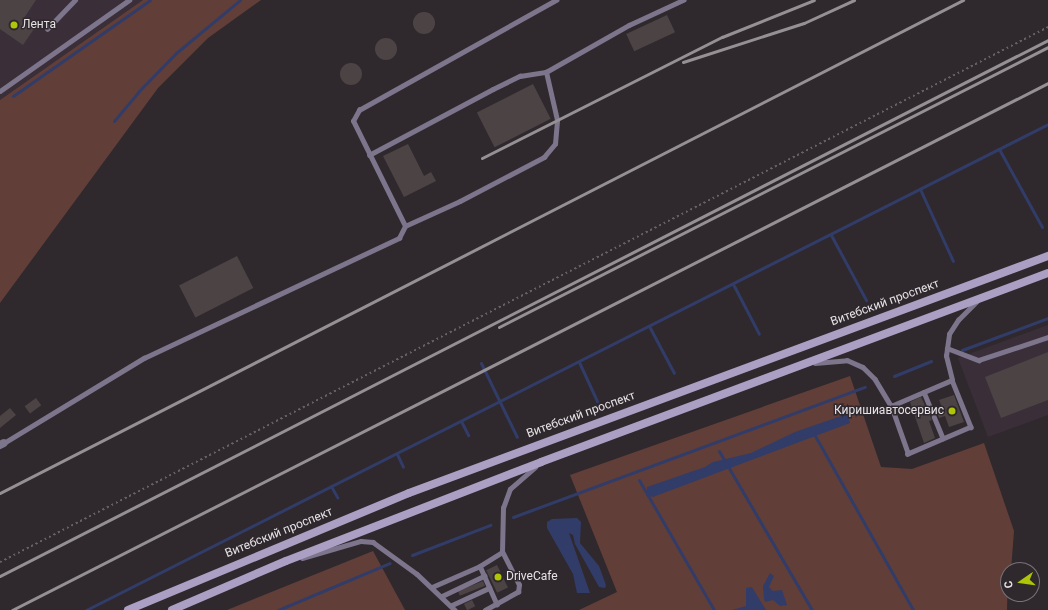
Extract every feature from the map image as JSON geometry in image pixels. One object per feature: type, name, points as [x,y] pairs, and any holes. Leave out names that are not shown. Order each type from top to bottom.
[{"type":"main road","name":"Витебский проспект","points":[[128,610],[409,493],[1048,256]]},
{"type":"main road","points":[[172,610],[286,561],[540,462],[1048,273]]},
{"type":"lane","points":[[47,29],[75,0]]},
{"type":"lane","points":[[0,91],[129,0]]},
{"type":"lane","points":[[405,226],[353,121],[359,110],[556,0]]},
{"type":"lane","points":[[370,155],[520,76],[546,72],[629,25],[683,0]]},
{"type":"lane","points":[[2,444],[144,358],[399,238],[405,226],[460,201],[544,157],[555,144],[557,120],[546,72]]},
{"type":"lane","points":[[805,364],[847,360],[854,363],[875,379],[891,406],[908,454],[971,427],[948,368],[946,348],[949,334],[953,327],[979,299]]},
{"type":"lane","points":[[946,348],[979,360],[1048,337]]},
{"type":"lane","points":[[891,406],[952,380]]},
{"type":"lane","points":[[924,392],[944,438]]},
{"type":"lane","points":[[486,610],[518,592],[519,585],[502,552],[500,537],[505,497],[510,489],[540,462]]},
{"type":"lane","points":[[286,561],[323,554],[361,542],[373,542],[432,587],[452,605],[455,610]]},
{"type":"lane","points":[[432,587],[480,566],[502,552]]},
{"type":"lane","points":[[480,566],[497,604]]},
{"type":"lane","points":[[442,596],[484,576]]},
{"type":"lane","points":[[452,605],[489,588]]},
{"type":"path","points":[[0,562],[1048,26]]},
{"type":"shaded area","points":[[0,0],[143,0],[0,100]]},
{"type":"shaded area","points":[[143,0],[261,0],[208,38],[158,88],[0,303],[0,100]]},
{"type":"shaded area","points":[[1048,325],[1048,415],[988,437],[958,358]]},
{"type":"shaded area","points":[[850,376],[881,467],[912,469],[984,443],[1014,531],[1012,562],[1000,562],[1000,602],[1007,602],[1007,610],[579,610],[617,592],[570,475]]},
{"type":"shaded area","points":[[373,551],[405,610],[227,610]]},
{"type":"water","points":[[844,415],[848,416],[850,423],[653,497],[647,495],[647,487],[705,467],[713,462],[751,453],[795,432]]},
{"type":"water","points":[[577,518],[581,522],[580,543],[599,566],[606,585],[605,588],[599,587],[575,544],[573,535],[569,533],[590,593],[577,593],[573,574],[547,528],[547,522],[552,519]]},
{"type":"water","points":[[770,573],[774,576],[769,587],[773,591],[782,590],[787,605],[780,606],[773,600],[765,602],[763,586]]},
{"type":"water","points":[[752,587],[766,610],[732,610],[746,606],[746,588]]},
{"type":"building","name":"Лента","points":[[0,0],[36,0],[22,21],[34,29],[23,45],[0,29]]},
{"type":"building","points":[[424,12],[432,15],[435,23],[432,31],[424,34],[416,31],[413,23],[416,15]]},
{"type":"building","points":[[667,15],[675,32],[634,51],[626,34]]},
{"type":"building","points":[[386,38],[394,41],[397,49],[394,57],[386,60],[378,57],[375,49],[378,41]]},
{"type":"building","points":[[351,63],[359,66],[362,74],[359,82],[351,85],[343,82],[340,74],[343,66]]},
{"type":"building","points":[[533,84],[551,119],[495,147],[477,113]]},
{"type":"building","points":[[408,144],[424,176],[431,172],[436,181],[404,197],[383,156]]},
{"type":"building","points":[[237,256],[253,288],[195,318],[179,286]]},
{"type":"building","points":[[1048,352],[1048,400],[1001,418],[985,377]]},
{"type":"building","name":"Киришиавтосервис","points":[[954,395],[964,422],[949,427],[945,416],[939,418],[935,409],[942,407],[939,400]]},
{"type":"building","points":[[921,397],[932,420],[929,421],[935,438],[924,443],[910,402]]},
{"type":"building","points":[[36,398],[41,405],[30,414],[25,406]]},
{"type":"building","points":[[10,408],[16,415],[0,428],[0,416]]},
{"type":"building","points":[[497,565],[508,587],[497,593],[486,570]]},
{"type":"building","points":[[483,581],[485,586],[460,596],[458,591]]},
{"type":"building","points":[[472,600],[475,606],[467,610],[464,604]]},
{"type":"waterway","points":[[13,96],[150,0]]},
{"type":"waterway","points":[[114,121],[138,92],[176,53],[240,0]]},
{"type":"waterway","points":[[86,610],[1048,124]]},
{"type":"waterway","points":[[999,149],[1042,227]]},
{"type":"waterway","points":[[920,189],[953,261]]},
{"type":"waterway","points":[[831,235],[866,300]]},
{"type":"waterway","points":[[733,284],[759,334]]},
{"type":"waterway","points":[[962,350],[1048,318]]},
{"type":"waterway","points":[[649,326],[674,373]]},
{"type":"waterway","points":[[894,376],[931,361]]},
{"type":"waterway","points":[[579,362],[597,401]]},
{"type":"waterway","points":[[481,363],[517,437]]},
{"type":"waterway","points":[[513,517],[865,387]]},
{"type":"waterway","points":[[461,421],[468,435]]},
{"type":"waterway","points":[[814,434],[913,610]]},
{"type":"waterway","points":[[719,451],[812,610]]},
{"type":"waterway","points":[[397,454],[403,467]]},
{"type":"waterway","points":[[639,480],[714,610]]},
{"type":"waterway","points":[[331,486],[337,497]]},
{"type":"waterway","points":[[412,555],[490,525]]},
{"type":"waterway","points":[[278,610],[390,563]]},
{"type":"railway","points":[[482,158],[722,37],[814,0]]},
{"type":"railway","points":[[683,62],[804,23],[854,0]]},
{"type":"railway","points":[[0,493],[963,0]]},
{"type":"railway","points":[[0,576],[1048,40]]},
{"type":"railway","points":[[499,327],[1048,47]]},
{"type":"railway","points":[[12,610],[1048,83]]},
{"type":"place","name":"Лента","points":[[14,25]]},
{"type":"place","name":"Киришиавтосервис","points":[[952,411]]},
{"type":"place","name":"DriveCafe","points":[[498,577]]}]
